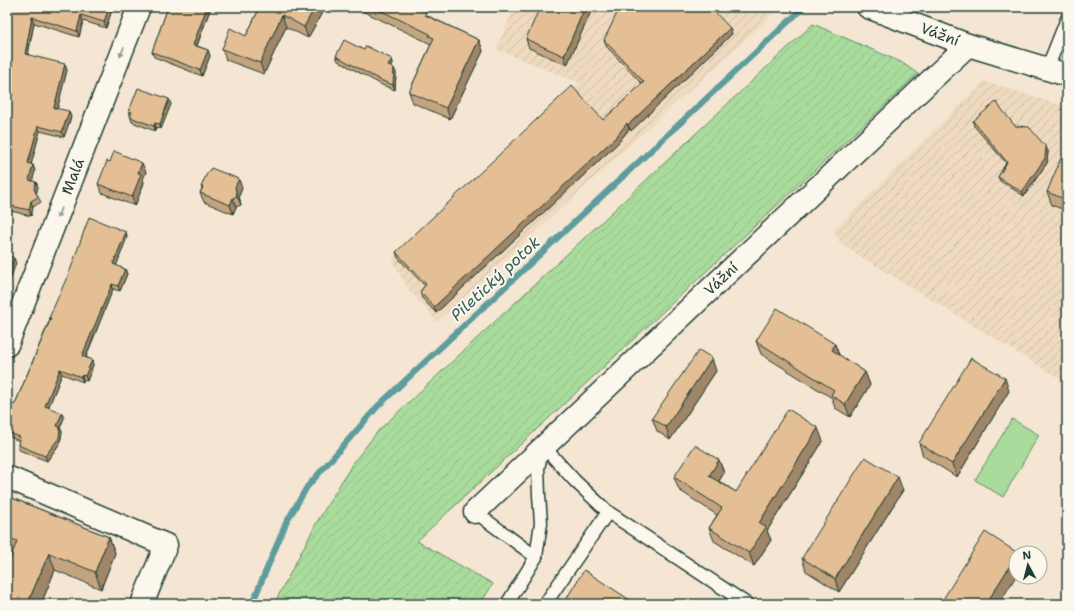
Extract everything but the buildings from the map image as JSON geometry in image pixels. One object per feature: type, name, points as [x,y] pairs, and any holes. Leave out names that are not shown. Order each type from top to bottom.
[{"type":"street","name":"Vážní","points":[[868,7],[968,45],[1057,72]]},
{"type":"street","name":"Malá","points":[[7,346],[137,12]]},
{"type":"street","name":"Vážní","points":[[475,512],[968,45]]},
{"type":"street","points":[[7,477],[166,545],[142,604]]},
{"type":"lane","points":[[1057,72],[1067,20]]},
{"type":"lane","points":[[544,447],[575,481],[608,512],[748,604]]},
{"type":"lane","points":[[507,604],[536,557],[541,523],[538,495],[538,468],[544,447]]},
{"type":"lane","points":[[475,512],[536,557]]},
{"type":"lane","points":[[545,604],[608,512]]},
{"type":"shaded area","points":[[515,7],[781,7],[437,322],[409,290],[395,266],[393,257],[579,83],[496,49]]},
{"type":"shaded area","points":[[984,81],[1067,107],[1067,383],[842,245],[833,231]]},
{"type":"green space","points":[[813,24],[901,62],[918,74],[417,541],[493,584],[480,604],[274,604],[317,522],[353,463],[378,431]]},
{"type":"green space","points":[[1012,419],[1039,435],[1003,497],[975,480]]},
{"type":"waterway","name":"Piletický potok","points":[[252,604],[286,523],[307,487],[378,406],[804,7]]}]
